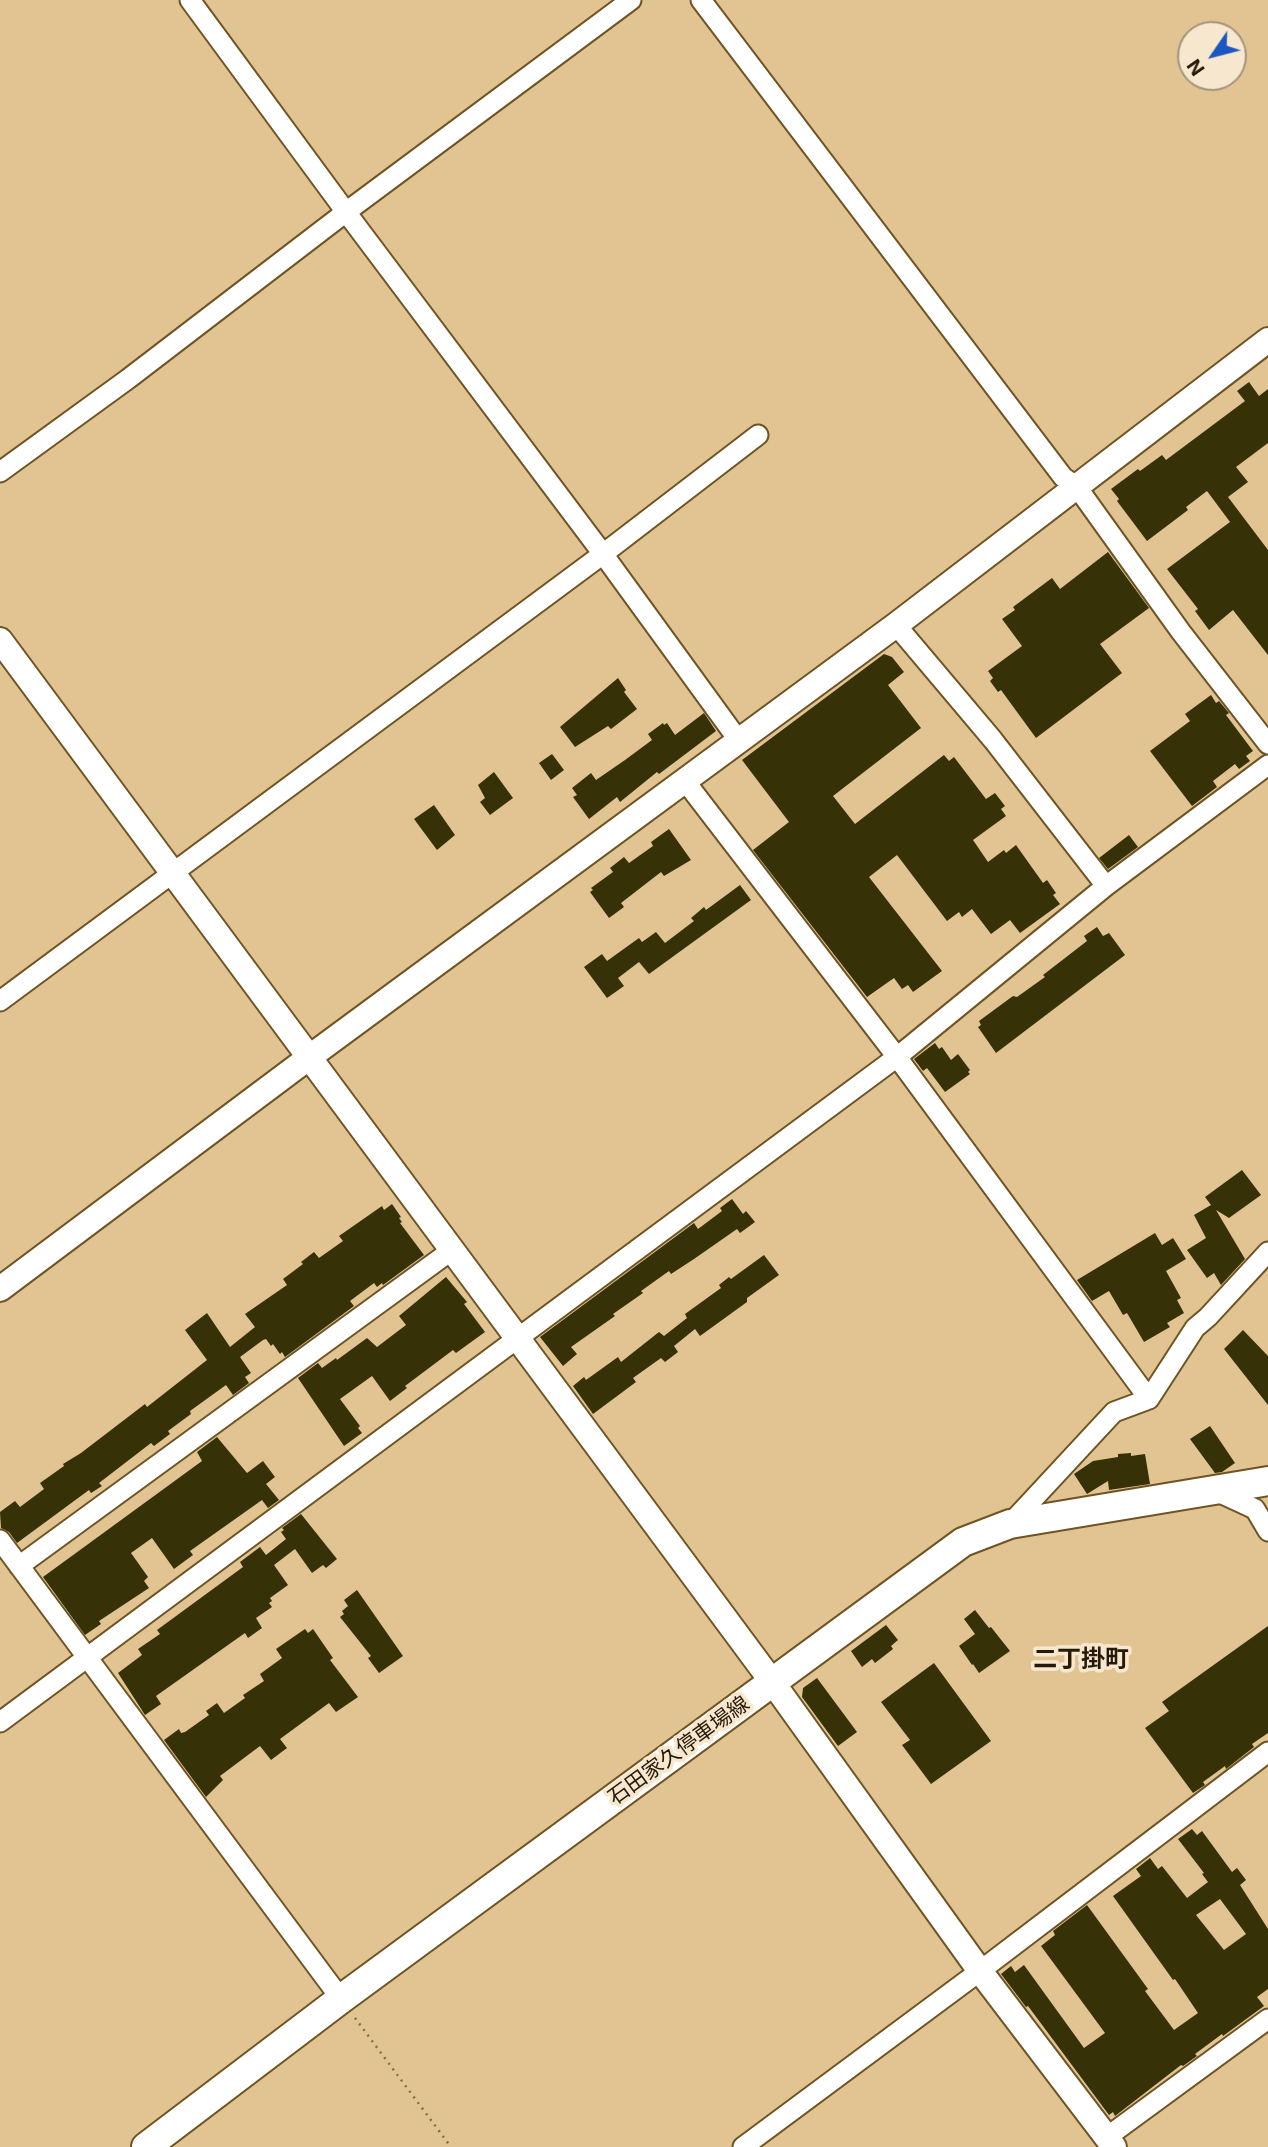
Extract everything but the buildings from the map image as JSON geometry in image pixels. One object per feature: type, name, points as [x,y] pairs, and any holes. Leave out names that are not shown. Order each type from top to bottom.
[{"type":"main road","name":"石田家久停車場線","points":[[146,2147],[341,1999],[963,1542],[1010,1524],[1268,1481]]},
{"type":"street","points":[[190,0],[739,741]]},
{"type":"street","points":[[0,472],[632,0]]},
{"type":"street","points":[[701,0],[1063,477],[1077,487],[1181,632],[1268,744]]},
{"type":"street","points":[[0,1289],[896,625],[1268,340]]},
{"type":"street","points":[[0,1001],[603,554],[758,435]]},
{"type":"street","points":[[896,625],[993,740],[1106,886]]},
{"type":"street","points":[[0,640],[311,1056],[773,1683],[981,1971],[1110,2142],[1268,2019]]},
{"type":"street","points":[[0,1722],[897,1057],[1106,886],[1268,765]]},
{"type":"street","points":[[685,781],[897,1057],[1149,1399]]},
{"type":"street","points":[[19,1566],[452,1250]]},
{"type":"street","points":[[1010,1524],[1114,1412],[1149,1399],[1195,1328],[1268,1252]]},
{"type":"street","points":[[1216,1491],[1255,1509],[1268,1531]]},
{"type":"street","points":[[0,1540],[341,1999]]},
{"type":"street","points":[[743,2147],[981,1971],[1268,1752]]},
{"type":"path","points":[[341,1999],[451,2147]]},
{"type":"district","name":"二丁掛町","points":[[1081,1660]]}]
